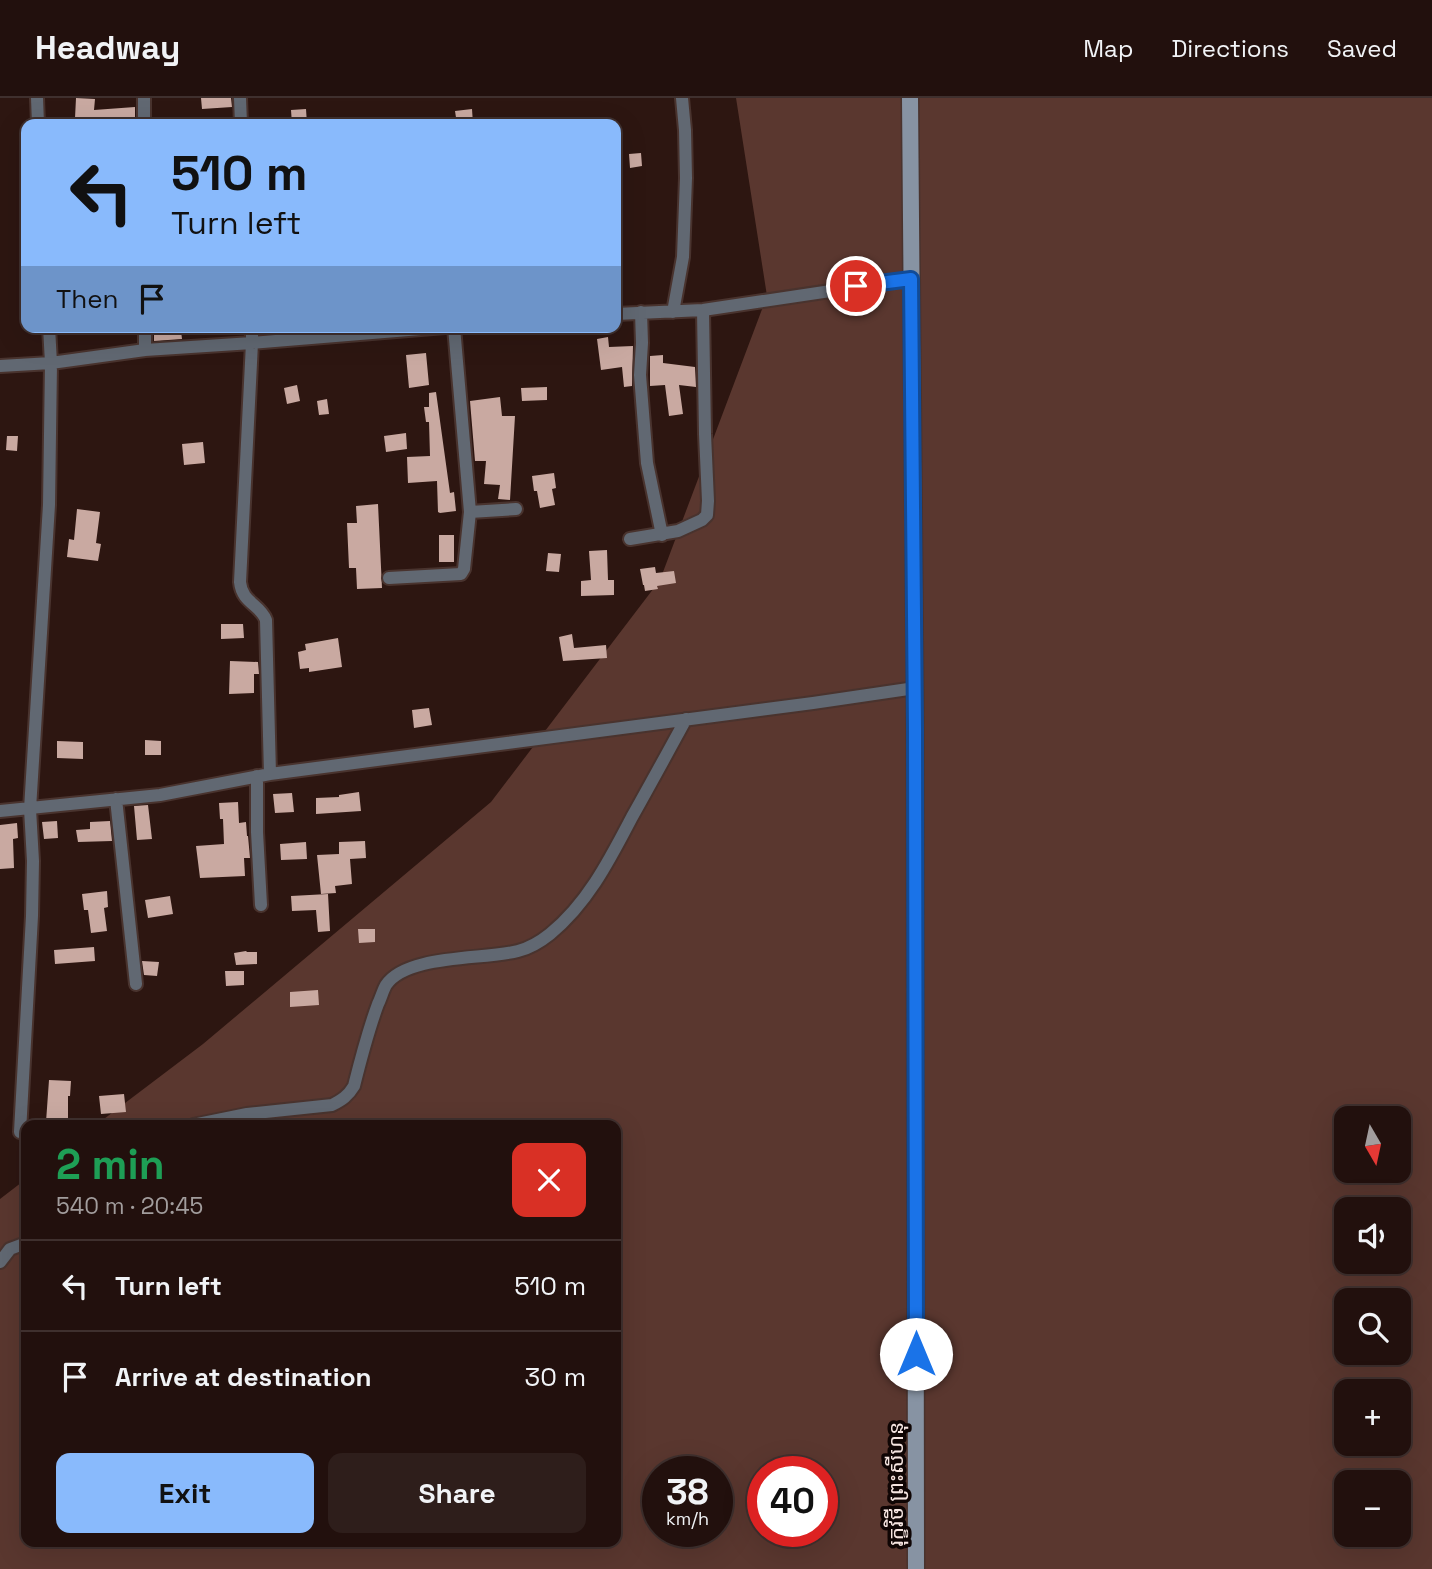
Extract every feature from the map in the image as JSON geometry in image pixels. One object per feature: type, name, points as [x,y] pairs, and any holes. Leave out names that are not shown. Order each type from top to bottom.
[{"type":"street","points":[[37,98],[38,119]]},
{"type":"street","points":[[144,98],[144,119]]},
{"type":"street","points":[[240,98],[241,119]]},
{"type":"street","points":[[673,312],[683,257],[686,178],[681,98]]},
{"type":"street","name":"រុក្ខវិថី ព្រះសីហនុ","points":[[910,98],[915,688],[916,1569]]},
{"type":"street","points":[[621,314],[704,310],[911,279]]},
{"type":"street","points":[[631,539],[678,531],[702,520],[708,510],[703,369],[704,310]]},
{"type":"street","points":[[640,313],[640,375],[647,463],[662,535]]},
{"type":"street","points":[[20,1132],[32,916],[30,809],[49,505],[50,333]]},
{"type":"street","points":[[145,333],[145,350]]},
{"type":"street","points":[[252,333],[240,582],[244,597],[266,620],[270,774]]},
{"type":"street","points":[[0,366],[51,363],[145,350],[373,333]]},
{"type":"street","points":[[389,578],[461,573],[464,569],[470,512],[455,333]]},
{"type":"street","points":[[470,512],[516,509]]},
{"type":"street","points":[[0,811],[160,794],[270,774],[813,704],[915,688]]},
{"type":"street","points":[[218,1120],[247,1114],[332,1105],[341,1100],[354,1086],[370,1026],[386,986],[393,978],[409,969],[432,962],[518,951],[552,932],[583,900],[602,871],[686,719]]},
{"type":"street","points":[[257,776],[261,905]]},
{"type":"street","points":[[116,799],[136,984]]},
{"type":"street","points":[[0,1262],[10,1249],[21,1245]]},
{"type":"shaded area","points":[[736,98],[1432,98],[1432,1569],[0,1569],[0,1199],[21,1183],[21,1547],[621,1547],[621,1120],[103,1120],[203,1044],[491,802],[660,580],[767,296]]},
{"type":"building","points":[[76,98],[95,99],[94,110],[135,107],[135,119],[75,118]]},
{"type":"building","points":[[201,98],[231,98],[232,107],[202,109]]},
{"type":"building","points":[[306,109],[307,119],[292,119],[291,110]]},
{"type":"building","points":[[472,109],[473,119],[456,119],[455,111]]},
{"type":"building","points":[[641,153],[642,166],[630,168],[629,154]]},
{"type":"building","points":[[181,333],[182,339],[154,341],[154,335]]},
{"type":"building","points":[[608,337],[609,347],[633,346],[632,386],[624,387],[622,367],[601,370],[597,339]]},
{"type":"building","points":[[426,353],[429,385],[409,388],[406,355]]},
{"type":"building","points":[[663,355],[663,363],[695,367],[696,387],[679,385],[683,414],[669,416],[665,385],[650,386],[650,356]]},
{"type":"building","points":[[297,385],[300,401],[287,404],[284,388]]},
{"type":"building","points":[[547,387],[547,400],[522,401],[521,388]]},
{"type":"building","points":[[436,392],[450,493],[454,492],[456,511],[440,513],[437,481],[408,483],[407,457],[430,456],[429,422],[426,422],[424,407],[429,407],[429,393]]},
{"type":"building","points":[[500,397],[502,416],[515,416],[510,500],[498,499],[500,485],[484,484],[486,461],[475,461],[470,401]]},
{"type":"building","points":[[327,399],[329,414],[319,415],[317,401]]},
{"type":"building","points":[[406,433],[407,449],[386,452],[384,436]]},
{"type":"building","points":[[7,436],[18,436],[17,451],[6,450]]},
{"type":"building","points":[[203,442],[205,463],[184,465],[182,444]]},
{"type":"building","points":[[554,473],[556,488],[552,489],[555,505],[540,508],[532,476]]},
{"type":"building","points":[[378,504],[382,588],[357,589],[356,568],[349,568],[347,523],[357,523],[356,506]]},
{"type":"building","points":[[77,509],[100,512],[96,543],[101,544],[98,561],[67,557],[69,539],[74,540]]},
{"type":"building","points":[[439,535],[454,535],[454,562],[439,562]]},
{"type":"building","points":[[607,550],[608,580],[614,580],[614,595],[581,596],[581,581],[591,580],[589,551]]},
{"type":"building","points":[[548,553],[561,554],[559,572],[546,571]]},
{"type":"building","points":[[655,567],[656,573],[674,571],[676,583],[645,591],[640,569]]},
{"type":"building","points":[[221,624],[243,624],[244,638],[221,639]]},
{"type":"building","points":[[572,634],[574,648],[606,645],[607,658],[563,661],[559,637]]},
{"type":"building","points":[[338,638],[342,667],[309,672],[309,668],[300,669],[298,652],[306,650],[305,644]]},
{"type":"building","points":[[230,661],[258,662],[259,674],[254,674],[254,693],[229,694]]},
{"type":"building","points":[[429,708],[432,725],[414,728],[412,710]]},
{"type":"building","points":[[145,740],[161,741],[161,755],[145,755]]},
{"type":"building","points":[[57,741],[83,742],[83,759],[57,758]]},
{"type":"building","points":[[359,792],[361,811],[316,814],[316,798],[339,797]]},
{"type":"building","points":[[292,793],[294,812],[275,813],[273,794]]},
{"type":"building","points":[[238,802],[239,823],[246,822],[248,836],[250,858],[244,858],[245,876],[200,878],[196,846],[224,844],[219,803]]},
{"type":"building","points":[[148,805],[152,839],[137,840],[134,806]]},
{"type":"building","points":[[57,821],[58,838],[44,839],[42,822]]},
{"type":"building","points":[[110,821],[112,841],[78,842],[76,830],[90,829],[90,822]]},
{"type":"building","points":[[17,823],[18,838],[13,839],[14,868],[0,869],[0,825]]},
{"type":"building","points":[[365,841],[366,858],[350,859],[352,884],[335,886],[336,893],[321,894],[317,855],[339,854],[339,842]]},
{"type":"building","points":[[306,842],[307,859],[281,860],[280,844]]},
{"type":"building","points":[[107,891],[108,907],[104,908],[107,931],[91,933],[88,910],[84,910],[82,894]]},
{"type":"building","points":[[328,894],[330,931],[318,932],[316,910],[292,911],[291,896]]},
{"type":"building","points":[[170,896],[173,914],[148,918],[145,900]]},
{"type":"building","points":[[358,929],[375,929],[375,942],[359,943]]},
{"type":"building","points":[[94,947],[95,961],[55,964],[54,950]]},
{"type":"building","points":[[257,952],[257,964],[236,965],[234,953]]},
{"type":"building","points":[[142,961],[159,962],[157,976],[144,975]]},
{"type":"building","points":[[225,971],[244,971],[244,985],[226,986]]},
{"type":"building","points":[[318,990],[319,1005],[290,1007],[290,992]]},
{"type":"building","points":[[49,1080],[71,1081],[68,1120],[46,1120]]},
{"type":"building","points":[[124,1094],[126,1112],[101,1114],[99,1096]]},
{"type":"route","points":[[856,286],[911,279],[916,1354]]}]
